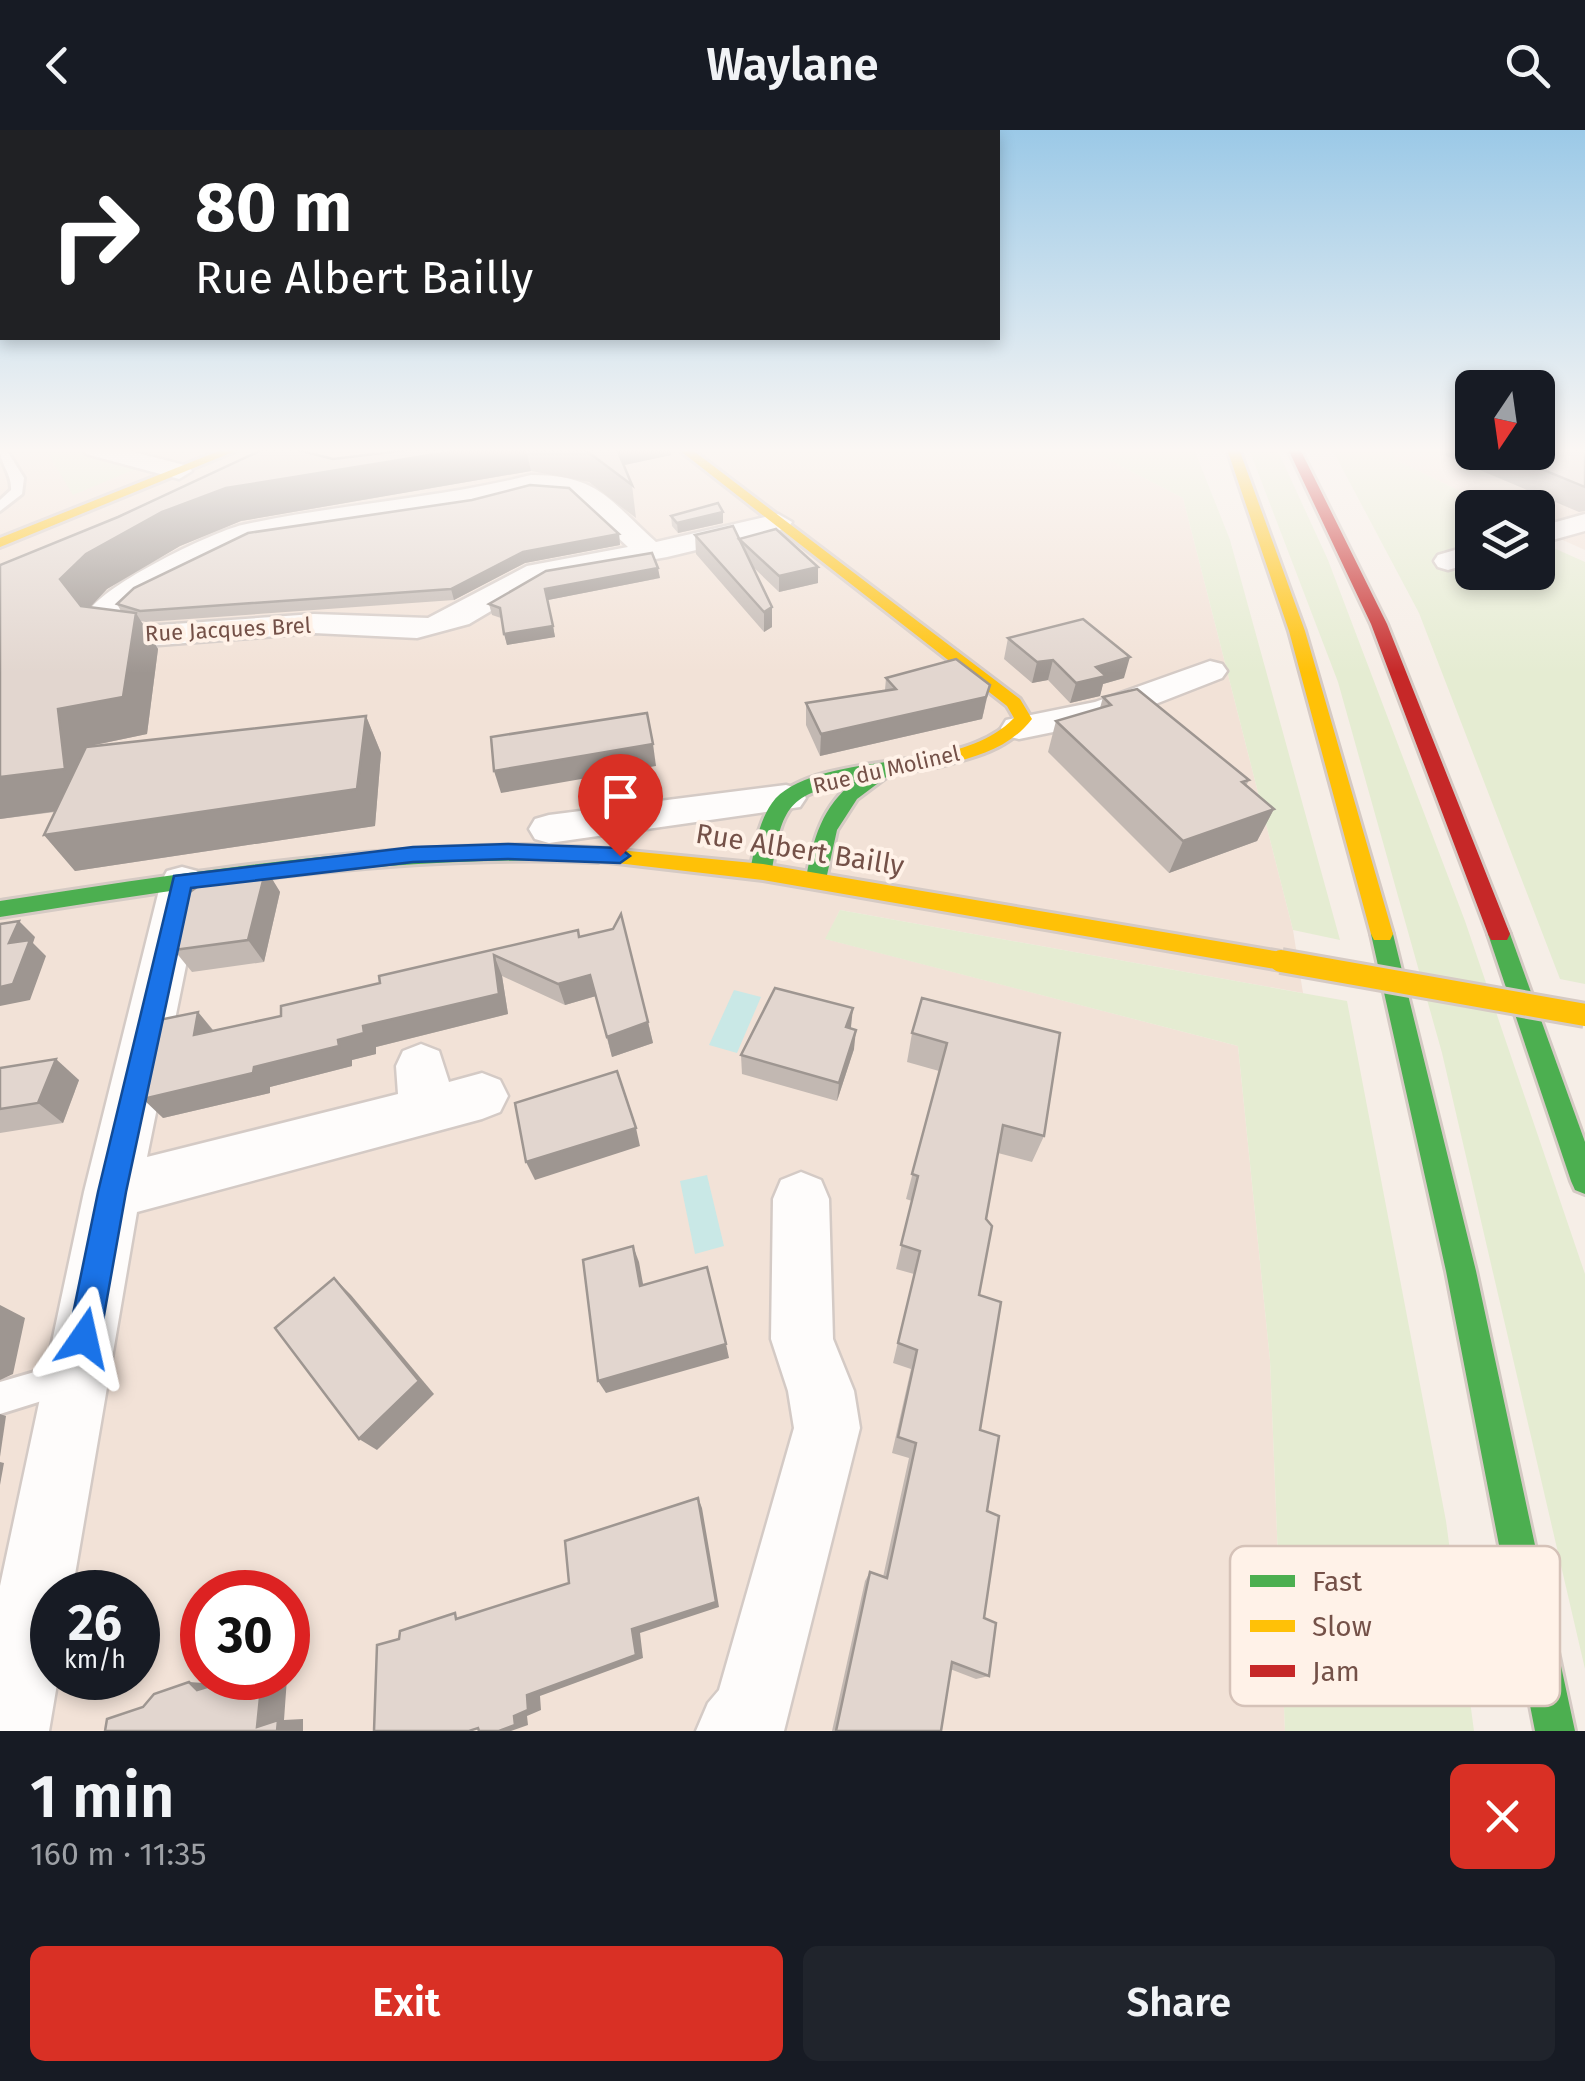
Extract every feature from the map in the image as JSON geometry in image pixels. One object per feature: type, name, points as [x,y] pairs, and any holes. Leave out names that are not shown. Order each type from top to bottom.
[{"type":"main road","points":[[0,544],[50,524]]},
{"type":"main road","points":[[780,524],[1014,703],[1023,719],[1020,728]]},
{"type":"main road","points":[[1258,524],[1266,534]]},
{"type":"main road","points":[[1262,524],[1305,654],[1386,948],[1456,1240],[1518,1546]]},
{"type":"main road","points":[[1330,524],[1372,612],[1476,872],[1585,1181]]},
{"type":"main road","points":[[1352,524],[1410,655],[1442,747],[1476,872]]},
{"type":"main road","name":"Rue du Molinel","points":[[761,870],[772,824],[786,798],[822,781],[880,774],[992,744],[1020,728]]},
{"type":"main road","points":[[817,879],[832,811],[850,789],[880,774]]},
{"type":"main road","name":"Rue Albert Bailly","points":[[0,909],[347,860],[460,852],[630,856],[817,879],[1585,1015]]},
{"type":"main road","points":[[1550,1706],[1555,1731]]},
{"type":"street","name":"Rue Jacques Brel","points":[[302,524],[246,532],[127,590],[104,608],[102,616],[116,631],[146,636],[340,622],[392,630],[426,628],[458,618],[503,588],[538,572],[650,552],[771,524]]},
{"type":"street","name":"Rue Jacques Brel","points":[[619,524],[650,552]]},
{"type":"street","points":[[1555,531],[1579,524]]},
{"type":"street","points":[[1020,728],[1104,712],[1210,671]]},
{"type":"street","name":"Rue du Molinel","points":[[549,829],[786,798]]},
{"type":"street","points":[[8,1731],[112,1192],[182,882]]},
{"type":"street","points":[[112,1192],[423,1088],[482,1096]]},
{"type":"street","points":[[736,1731],[752,1712],[827,1428],[821,1391],[802,1339],[801,1199]]},
{"type":"lane","points":[[0,1398],[77,1375]]},
{"type":"shaded area","points":[[0,524],[1190,524],[1293,930],[1303,993],[840,910],[826,939],[1238,1046],[1270,1360],[1278,1546],[1230,1546],[1230,1706],[1284,1706],[1285,1731],[0,1731]]},
{"type":"shaded area","points":[[1555,524],[1585,524],[1585,550],[1555,537]]},
{"type":"green space","points":[[1190,524],[1224,524],[1230,540],[1340,940],[1293,930]]},
{"type":"green space","points":[[1278,524],[1311,524],[1328,560],[1465,921],[1585,1274],[1585,1669],[1560,1561],[1560,1546],[1556,1546],[1442,1053],[1338,682]]},
{"type":"green space","points":[[1372,524],[1455,524],[1455,590],[1555,590],[1555,549],[1585,562],[1585,984],[1560,979],[1419,613]]},
{"type":"green space","points":[[840,910],[1347,1001],[1449,1546],[1278,1546],[1270,1360],[1238,1046],[825,939]]},
{"type":"green space","points":[[1284,1706],[1471,1706],[1474,1731],[1285,1731]]},
{"type":"water","points":[[734,990],[761,997],[737,1053],[709,1045]]},
{"type":"water","points":[[707,1175],[724,1246],[695,1254],[680,1181]]},
{"type":"building","points":[[101,524],[141,524],[86,554],[60,579],[81,606],[136,613],[123,697],[58,709],[65,769],[0,777],[0,565]]},
{"type":"building","points":[[311,524],[608,524],[619,534],[523,552],[451,589],[140,611],[117,604],[134,588],[248,533]]},
{"type":"building","points":[[733,526],[772,607],[764,612],[695,535]]},
{"type":"building","points":[[776,529],[818,567],[779,576],[739,539]]},
{"type":"building","points":[[652,553],[658,568],[545,589],[553,626],[504,634],[500,608],[489,604],[546,571]]},
{"type":"building","points":[[1083,619],[1130,657],[1096,667],[1106,676],[1076,683],[1053,660],[1037,662],[1008,638]]},
{"type":"building","points":[[956,659],[990,685],[986,697],[821,734],[806,703],[896,689],[886,678]]},
{"type":"building","points":[[1137,689],[1249,780],[1242,782],[1274,809],[1183,841],[1056,721],[1111,705],[1103,697]]},
{"type":"building","points":[[647,713],[653,744],[494,771],[491,737]]},
{"type":"building","points":[[366,716],[357,789],[44,835],[86,747]]},
{"type":"building","points":[[266,869],[248,940],[174,950],[184,896],[213,876]]},
{"type":"building","points":[[621,914],[648,1022],[607,1037],[590,975],[558,984],[494,955],[499,994],[363,1026],[364,1033],[338,1040],[339,1046],[254,1067],[253,1073],[143,1099],[159,1020],[198,1012],[194,1035],[281,1016],[281,1006],[380,983],[379,976],[578,930],[579,937],[613,929]]},
{"type":"building","points":[[19,921],[9,943],[30,940],[13,984],[0,987],[0,924]]},
{"type":"building","points":[[775,988],[853,1008],[846,1027],[856,1030],[839,1083],[741,1055]]},
{"type":"building","points":[[922,998],[1060,1033],[1044,1136],[1003,1125],[986,1219],[992,1226],[979,1295],[1001,1302],[980,1430],[999,1436],[987,1511],[999,1516],[984,1618],[996,1623],[989,1676],[952,1662],[941,1731],[836,1731],[870,1572],[887,1578],[916,1443],[898,1437],[917,1350],[898,1343],[920,1251],[901,1245],[918,1176],[912,1174],[947,1043],[912,1033]]},
{"type":"building","points":[[56,1059],[38,1103],[0,1109],[0,1068]]},
{"type":"building","points":[[617,1071],[636,1128],[526,1162],[515,1103]]},
{"type":"building","points":[[633,1246],[640,1286],[707,1267],[726,1344],[598,1381],[583,1260]]},
{"type":"building","points":[[334,1278],[419,1381],[359,1439],[275,1328]]},
{"type":"building","points":[[698,1498],[716,1602],[632,1629],[636,1655],[527,1695],[528,1710],[514,1716],[515,1725],[499,1731],[374,1731],[377,1645],[399,1639],[400,1631],[455,1613],[456,1619],[569,1583],[565,1541]]},
{"type":"building","points":[[180,1685],[180,1700],[260,1700],[257,1727],[278,1720],[277,1731],[105,1731],[107,1719],[143,1707],[149,1700],[160,1700],[160,1692]]},
{"type":"traffic: fast","points":[[761,871],[773,819],[792,794],[829,780],[936,761]]},
{"type":"traffic: fast","points":[[817,879],[827,830],[840,805],[880,774]]},
{"type":"traffic: fast","points":[[0,909],[223,875],[373,858],[448,853],[598,855]]},
{"type":"traffic: fast","points":[[1382,934],[1461,1271],[1517,1546]]},
{"type":"traffic: fast","points":[[1499,934],[1585,1181]]},
{"type":"traffic: fast","points":[[1550,1706],[1555,1731]]},
{"type":"traffic: slow","points":[[0,543],[48,524]]},
{"type":"traffic: slow","points":[[781,524],[1014,703],[1023,719],[1015,728],[984,747],[936,761]]},
{"type":"traffic: slow","points":[[1259,524],[1297,631],[1382,934]]},
{"type":"traffic: slow","points":[[598,855],[763,872],[1281,961]]},
{"type":"traffic: slow","points":[[1281,961],[1585,1015]]},
{"type":"traffic: jam","points":[[1330,524],[1379,624],[1499,934]]},
{"type":"route","points":[[84,1338],[112,1192],[182,882],[413,855],[508,852],[620,856]]}]
